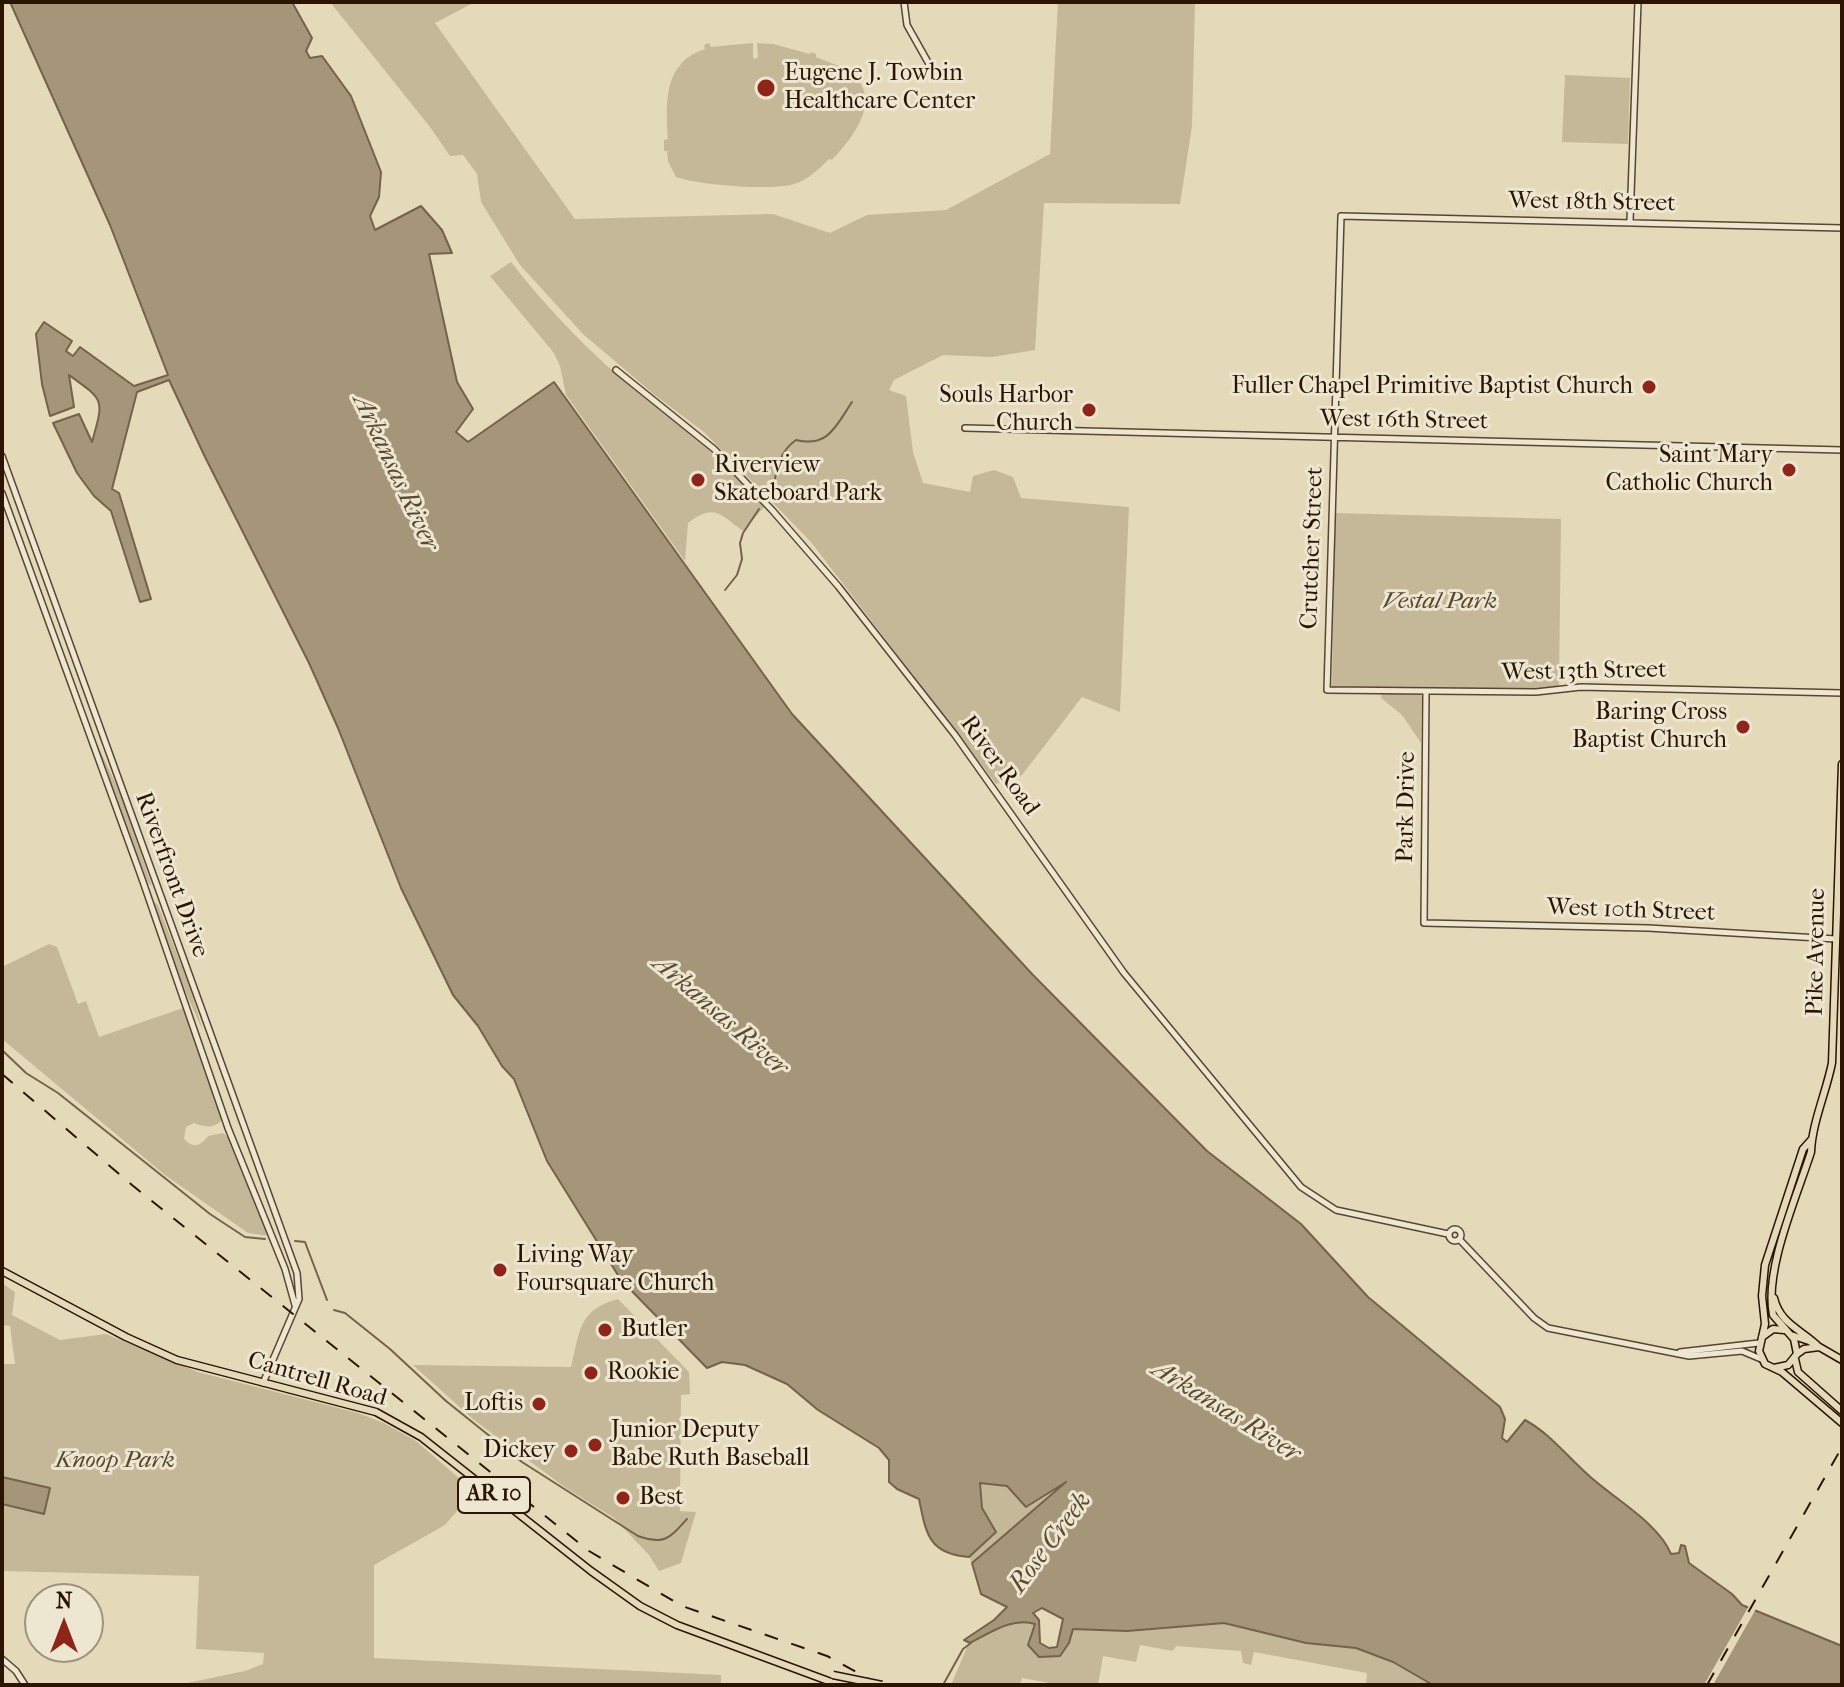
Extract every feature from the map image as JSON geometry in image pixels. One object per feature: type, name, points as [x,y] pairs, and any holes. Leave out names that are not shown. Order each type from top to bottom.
[{"type":"main road","name":"Pike Avenue","points":[[1789,1333],[1773,1315],[1773,1291],[1777,1256],[1811,1152],[1832,1063],[1842,764]]},
{"type":"main road","name":"Pike Avenue","points":[[1760,1342],[1765,1324],[1762,1286],[1768,1253],[1803,1149],[1812,1139]]},
{"type":"main road","name":"Cantrell Road","points":[[2,1271],[158,1352],[194,1365],[357,1405],[385,1416],[421,1437],[591,1571],[640,1606],[677,1625],[810,1674],[882,1685]]},
{"type":"main road","points":[[1773,1291],[1776,1306],[1784,1318],[1819,1347]]},
{"type":"main road","points":[[1842,1360],[1789,1333],[1773,1329],[1760,1342],[1761,1359],[1842,1423]]},
{"type":"main road","points":[[1789,1333],[1798,1372],[1842,1411]]},
{"type":"main road","points":[[1774,1368],[1784,1367],[1804,1348],[1819,1347]]},
{"type":"main road","name":"Cantrell Road","points":[[832,1678],[847,1685]]},
{"type":"street","points":[[904,2],[907,25],[929,64],[929,70]]},
{"type":"street","points":[[1630,221],[1638,2]]},
{"type":"street","name":"West 18th Street","points":[[1341,216],[1842,228]]},
{"type":"street","name":"Crutcher Street","points":[[1327,690],[1341,216]]},
{"type":"street","name":"River Road","points":[[616,370],[714,449],[813,556],[955,735],[1124,973],[1295,1181],[1326,1206],[1347,1214],[1448,1234],[1452,1241],[1459,1239],[1534,1318],[1548,1328],[1679,1352]]},
{"type":"street","name":"West 16th Street","points":[[965,428],[1842,450]]},
{"type":"street","name":"Riverfront Drive","points":[[2,456],[294,1264],[299,1299],[263,1383]]},
{"type":"street","name":"Riverfront Drive","points":[[2,493],[232,1136],[285,1269],[295,1305]]},
{"type":"street","name":"West 13th Street","points":[[1327,690],[1536,692],[1581,687],[1842,693]]},
{"type":"street","name":"Park Drive","points":[[1424,923],[1426,691]]},
{"type":"street","name":"West 10th Street","points":[[1424,923],[1648,928],[1836,939]]},
{"type":"street","points":[[1679,1352],[1760,1342]]},
{"type":"street","points":[[1679,1352],[1697,1356],[1746,1351],[1761,1359]]},
{"type":"street","points":[[2,1659],[16,1671],[25,1685]]},
{"type":"green space","points":[[330,2],[475,2],[435,23],[575,219],[773,214],[830,233],[867,215],[946,210],[1050,154],[1058,2],[1195,2],[1192,126],[1180,204],[1044,203],[1035,350],[992,357],[943,355],[894,380],[889,390],[906,396],[913,452],[923,483],[970,492],[973,476],[994,470],[1013,477],[1021,498],[1129,507],[1120,712],[1082,697],[1022,775],[996,784],[811,542],[704,432],[583,334],[520,265],[481,202],[477,174],[463,155],[450,156]]},
{"type":"green space","points":[[709,43],[711,47],[753,43],[755,59],[758,57],[757,43],[773,44],[811,52],[848,71],[861,84],[865,107],[848,142],[832,160],[829,159],[809,177],[794,184],[735,186],[676,177],[667,151],[664,151],[664,140],[668,139],[670,85],[681,64]]},
{"type":"green space","points":[[1565,75],[1630,78],[1628,144],[1562,142]]},
{"type":"green space","points":[[511,262],[589,349],[706,447],[750,490],[764,507],[743,531],[717,513],[704,513],[688,523],[685,561],[566,395],[554,353],[490,276]]},
{"type":"green space","name":"Vestal Park","points":[[1335,513],[1561,519],[1559,686],[1534,689],[1332,687]]},
{"type":"green space","points":[[1382,694],[1422,696],[1421,743],[1402,715],[1381,698]]},
{"type":"green space","points":[[98,746],[121,795],[152,886],[148,883]]},
{"type":"green space","points":[[153,901],[158,905],[191,990],[203,1031],[177,973]]},
{"type":"green space","points":[[49,944],[57,947],[78,1004],[86,1001],[99,1037],[183,1008],[222,1117],[218,1124],[211,1126],[194,1123],[186,1127],[184,1139],[194,1145],[200,1144],[208,1136],[223,1133],[230,1139],[270,1236],[248,1233],[165,1175],[2,1039],[2,967]]},
{"type":"green space","name":"Knoop Park","points":[[2,1283],[15,1292],[12,1315],[60,1340],[106,1334],[198,1372],[358,1413],[416,1441],[474,1491],[445,1525],[374,1565],[374,1658],[721,1675],[721,1685],[177,1685],[245,1671],[263,1664],[264,1653],[196,1649],[199,1576],[2,1571],[2,1364],[15,1364],[10,1326],[2,1325]]},
{"type":"green space","name":"Junior Deputy Babe Ruth Baseball","points":[[618,1299],[689,1372],[690,1394],[681,1395],[680,1511],[696,1512],[681,1563],[659,1571],[649,1555],[614,1518],[566,1488],[474,1420],[413,1365],[571,1367],[579,1333],[587,1316]]},
{"type":"green space","points":[[1069,1480],[972,1563],[969,1557],[996,1532],[982,1508],[979,1483],[1007,1486],[1019,1501]]},
{"type":"green space","points":[[1024,1620],[1035,1623],[1029,1645],[1040,1657],[1069,1643],[1072,1629],[1127,1631],[1224,1623],[1306,1643],[1356,1648],[1436,1685],[1366,1685],[1367,1673],[1254,1652],[1251,1665],[1243,1663],[1241,1651],[1176,1646],[1173,1651],[1140,1645],[1136,1662],[1103,1656],[1098,1685],[1060,1685],[1022,1678],[1020,1685],[951,1685],[968,1645]]},
{"type":"water","name":"Arkansas River","points":[[10,2],[292,2],[312,38],[306,51],[310,58],[322,56],[351,96],[381,172],[379,197],[370,216],[375,230],[421,206],[442,230],[452,253],[429,254],[457,382],[473,409],[456,432],[468,442],[554,382],[792,714],[1033,975],[1207,1151],[1301,1224],[1368,1297],[1500,1407],[1505,1419],[1502,1438],[1507,1442],[1525,1420],[1534,1425],[1656,1531],[1671,1554],[1679,1553],[1681,1545],[1685,1546],[1689,1563],[1732,1594],[1742,1605],[1842,1646],[1842,1685],[1433,1685],[1393,1662],[1356,1648],[1306,1643],[1224,1623],[1127,1631],[1073,1629],[1069,1643],[1060,1656],[1039,1657],[1028,1645],[1035,1624],[1026,1622],[1001,1627],[970,1643],[964,1640],[1007,1607],[981,1594],[972,1563],[1066,1482],[1026,1507],[1007,1486],[980,1483],[982,1508],[996,1532],[969,1557],[945,1551],[931,1540],[927,1532],[919,1499],[889,1482],[889,1460],[879,1448],[818,1410],[787,1384],[745,1365],[722,1362],[707,1368],[621,1280],[547,1161],[514,1079],[453,995],[401,888],[309,663],[169,380],[137,392],[112,489],[119,493],[151,599],[140,602],[111,511],[94,496],[77,473],[53,423],[79,414],[92,442],[99,417],[98,402],[89,390],[69,375],[74,407],[50,416],[42,384],[36,334],[44,322],[72,341],[66,351],[73,356],[80,347],[134,386],[168,375],[110,225]],"holes":[[[1042,1608],[1063,1619],[1057,1647],[1049,1648],[1040,1643],[1039,1620],[1033,1613]]]},
{"type":"water","points":[[2,1477],[50,1488],[44,1514],[2,1504]]},
{"type":"pier","points":[[1750,1604],[1757,1607],[1713,1685],[1704,1685]]},
{"type":"waterway","points":[[769,497],[781,458],[790,445],[796,440],[807,442],[824,438],[836,427],[852,402]]},
{"type":"waterway","points":[[725,590],[737,575],[742,559],[740,543],[743,533],[759,509]]},
{"type":"waterway","points":[[2,1050],[26,1073],[58,1093],[210,1214],[245,1237],[265,1239]]},
{"type":"waterway","points":[[295,1241],[305,1242],[327,1300]]},
{"type":"waterway","points":[[334,1310],[345,1313],[390,1349],[446,1401],[522,1462],[638,1536],[654,1540],[666,1538],[687,1519]]},
{"type":"waterway","name":"Rose Creek","points":[[943,1685],[963,1649],[971,1643]]},
{"type":"railway","points":[[2,1074],[132,1185],[589,1551],[682,1606],[827,1656],[880,1685]]},
{"type":"railway","points":[[1707,1685],[1842,1447]]},
{"type":"place","name":"Eugene J. Towbin Healthcare Center","points":[[766,88]]},
{"type":"place","name":"Fuller Chapel Primitive Baptist Church","points":[[1649,387]]},
{"type":"place","name":"Souls Harbor Church","points":[[1089,410]]},
{"type":"place","name":"Saint Mary Catholic Church","points":[[1789,470]]},
{"type":"place","name":"Riverview Skateboard Park","points":[[698,480]]},
{"type":"place","name":"Baring Cross Baptist Church","points":[[1743,727]]},
{"type":"place","name":"Living Way Foursquare Church","points":[[500,1270]]},
{"type":"place","name":"Butler","points":[[605,1330]]},
{"type":"place","name":"Rookie","points":[[591,1373]]},
{"type":"place","name":"Loftis","points":[[539,1404]]},
{"type":"place","name":"Junior Deputy Babe Ruth Baseball","points":[[595,1445]]},
{"type":"place","name":"Dickey","points":[[571,1451]]},
{"type":"place","name":"Best","points":[[623,1498]]}]
